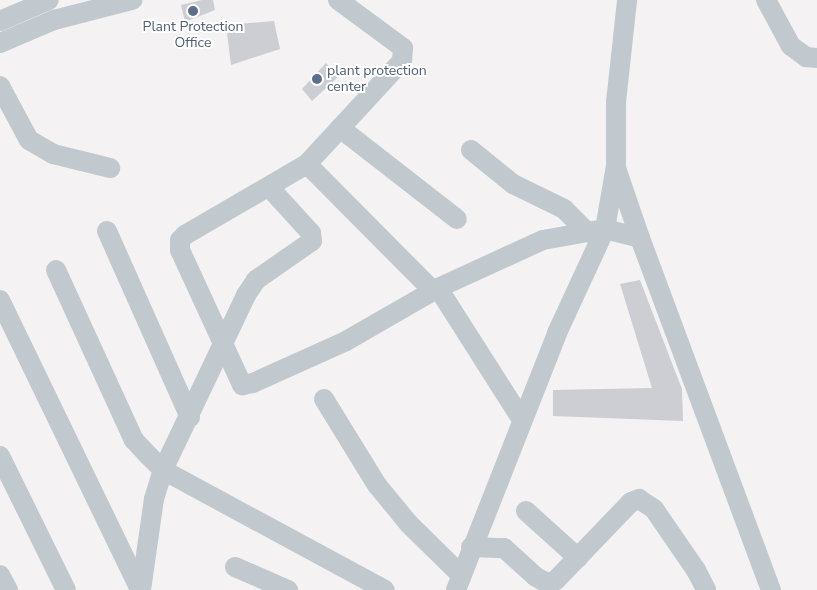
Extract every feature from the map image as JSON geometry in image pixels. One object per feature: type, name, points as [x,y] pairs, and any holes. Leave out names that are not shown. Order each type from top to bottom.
[{"type":"street","points":[[2,16],[49,0]]},
{"type":"street","points":[[0,43],[54,20],[132,0]]},
{"type":"street","points":[[338,0],[403,48],[405,54],[398,68],[307,164],[185,235],[178,245],[224,343],[239,381],[247,385],[346,340],[435,289],[543,240],[596,230],[640,238]]},
{"type":"street","points":[[458,583],[596,230],[616,166],[616,102],[627,0]]},
{"type":"street","points":[[766,0],[791,46],[806,57],[817,58]]},
{"type":"street","points":[[0,86],[30,140],[53,154],[110,168]]},
{"type":"street","points":[[340,128],[457,219]]},
{"type":"street","points":[[471,150],[517,186],[564,209],[596,230]]},
{"type":"street","points":[[307,164],[435,289],[522,420]]},
{"type":"street","points":[[616,166],[640,238],[770,590]]},
{"type":"street","points":[[140,590],[154,500],[162,470],[190,417],[224,343],[256,280],[312,241],[311,232],[269,187]]},
{"type":"street","points":[[106,230],[190,417]]},
{"type":"street","points":[[56,270],[134,440],[162,470],[385,590]]},
{"type":"street","points":[[0,300],[140,590]]},
{"type":"street","points":[[324,398],[376,486],[458,583]]},
{"type":"street","points":[[1,459],[65,590]]},
{"type":"street","points":[[471,547],[504,548],[549,584],[578,558],[631,502],[639,499],[654,509],[696,570],[706,590]]},
{"type":"street","points":[[526,512],[578,558]]},
{"type":"street","points":[[235,567],[288,590]]},
{"type":"street","points":[[0,575],[8,590]]},
{"type":"building","points":[[202,0],[213,0],[215,10],[185,22],[181,5]]},
{"type":"building","points":[[274,21],[280,49],[231,65],[226,25]]},
{"type":"building","points":[[326,63],[338,77],[312,101],[302,89]]},
{"type":"building","points":[[640,280],[682,389],[683,421],[553,416],[553,390],[652,388],[620,284]]},
{"type":"place","name":"Plant Protection Office","points":[[193,11]]},
{"type":"place","name":"plant protection center","points":[[317,79]]}]
